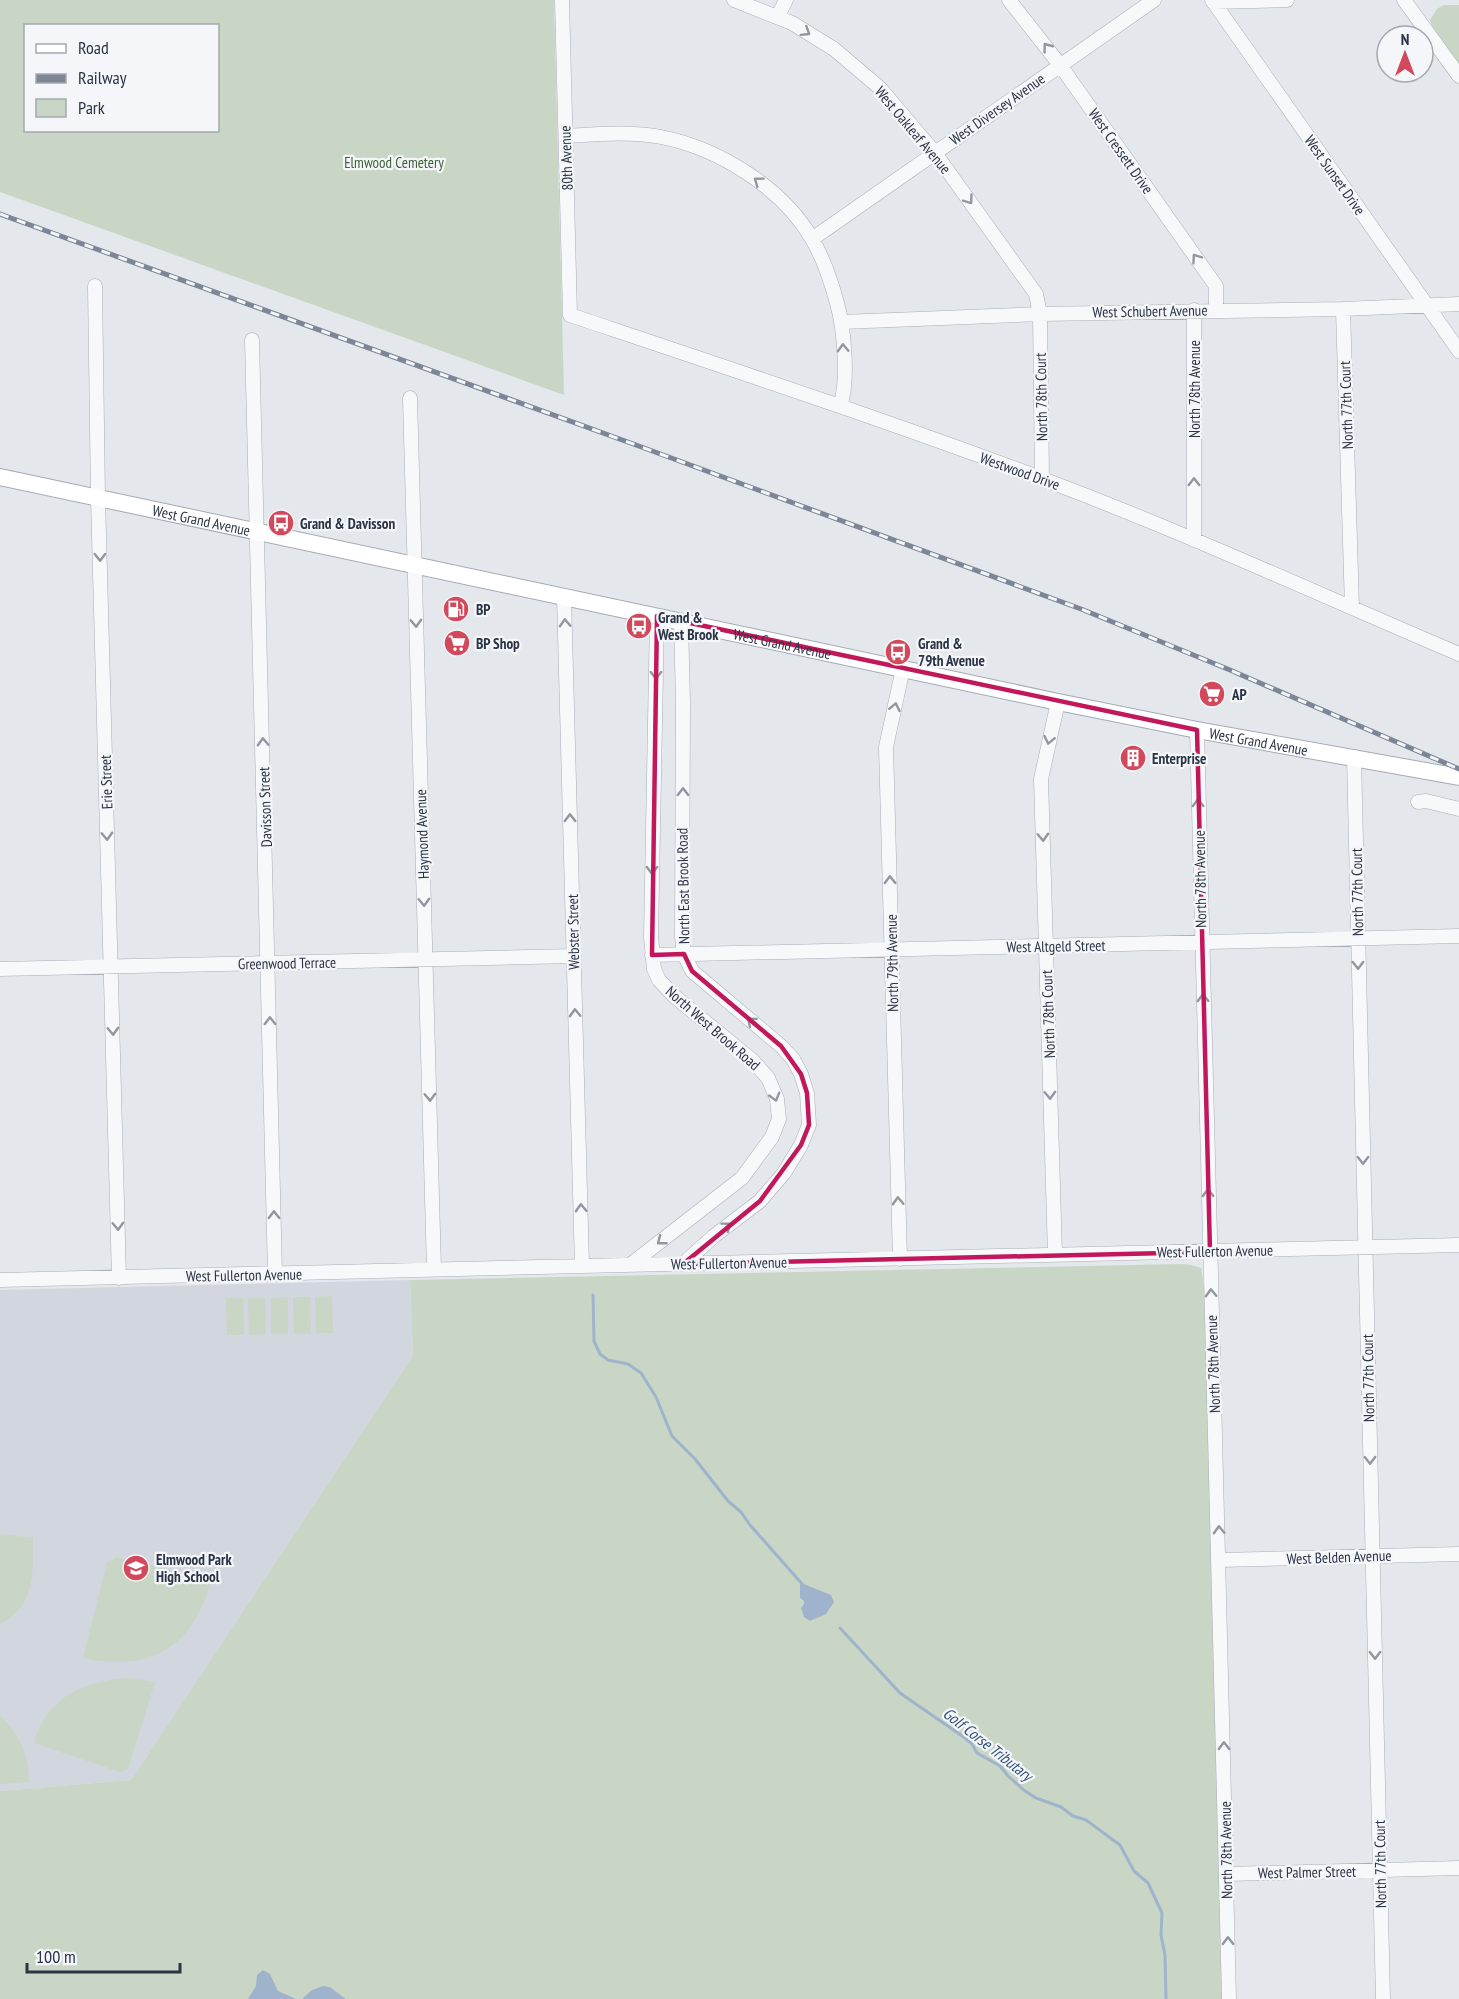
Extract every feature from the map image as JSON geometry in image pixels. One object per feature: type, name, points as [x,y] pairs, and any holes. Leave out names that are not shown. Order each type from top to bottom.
[{"type":"main road","name":"West Grand Avenue","points":[[0,477],[1058,702],[1197,730],[1459,777]]},
{"type":"street","name":"80th Avenue","points":[[562,0],[570,315]]},
{"type":"street","name":"West Oakleaf Avenue","points":[[734,0],[778,16],[834,49],[891,99],[935,153],[1036,294],[1040,314]]},
{"type":"street","points":[[778,16],[786,0]]},
{"type":"street","name":"West Cressett Drive","points":[[1009,0],[1060,64],[1216,286],[1216,310]]},
{"type":"street","name":"West Diversey Avenue","points":[[812,238],[1154,0]]},
{"type":"street","points":[[1212,1],[1287,0]]},
{"type":"street","points":[[1404,0],[1459,75]]},
{"type":"street","name":"West Sunset Drive","points":[[1212,1],[1459,351]]},
{"type":"street","points":[[566,136],[647,135],[683,142],[706,151],[765,186],[812,238],[830,277],[842,322],[844,394],[840,406]]},
{"type":"street","name":"Erie Street","points":[[95,286],[98,498],[119,1278]]},
{"type":"street","name":"West Schubert Avenue","points":[[842,322],[1040,314],[1343,309],[1459,304]]},
{"type":"street","name":"North 77th Court","points":[[1343,309],[1352,608]]},
{"type":"street","name":"North 78th Avenue","points":[[1194,310],[1194,540]]},
{"type":"street","name":"North 78th Court","points":[[1040,314],[1042,479]]},
{"type":"street","name":"Westwood Drive","points":[[570,315],[840,406],[1042,479],[1194,540],[1459,654]]},
{"type":"street","name":"Davisson Street","points":[[252,340],[275,1274]]},
{"type":"street","name":"Haymond Avenue","points":[[410,398],[434,1270]]},
{"type":"street","name":"Webster Street","points":[[564,597],[582,1266]]},
{"type":"street","name":"North West Brook Road","points":[[630,1265],[742,1178],[772,1137],[779,1119],[777,1099],[768,1078],[753,1061],[674,996],[659,981],[654,969],[651,926],[657,616]]},
{"type":"street","name":"North East Brook Road","points":[[681,622],[682,937],[684,954],[692,971],[794,1059],[807,1093],[809,1125],[801,1145],[775,1185],[760,1201],[714,1236],[683,1264]]},
{"type":"street","name":"North 79th Avenue","points":[[900,1259],[886,747],[903,668]]},
{"type":"street","name":"North 78th Court","points":[[1055,1255],[1041,779],[1058,702]]},
{"type":"street","name":"North 78th Avenue","points":[[1197,730],[1220,1560],[1229,1999]]},
{"type":"street","name":"North 77th Court","points":[[1354,757],[1383,1999]]},
{"type":"street","points":[[1418,802],[1426,801],[1459,809]]},
{"type":"street","name":"West Altgeld Street","points":[[652,955],[1459,936]]},
{"type":"street","name":"Greenwood Terrace","points":[[0,969],[574,956]]},
{"type":"street","name":"West Fullerton Avenue","points":[[0,1281],[1459,1245]]},
{"type":"street","name":"West Belden Avenue","points":[[1220,1560],[1459,1554]]},
{"type":"street","name":"West Palmer Street","points":[[1227,1874],[1459,1868]]},
{"type":"highlighted area","points":[[657,616],[1197,730],[1210,1252],[683,1264],[760,1201],[801,1145],[809,1125],[807,1093],[801,1074],[781,1046],[692,971],[684,954],[652,955]]},
{"type":"shaded area","name":"Elmwood Park High School","points":[[410,1280],[413,1356],[131,1780],[0,1791],[0,1290]]},
{"type":"green space","name":"Elmwood Cemetery","points":[[0,0],[554,0],[564,395],[0,192]]},
{"type":"green space","points":[[1444,5],[1459,5],[1459,64],[1435,31],[1435,24],[1432,24],[1430,20],[1437,9]]},
{"type":"green space","points":[[1181,1264],[1201,1268],[1205,1295],[1223,1999],[0,1999],[0,1791],[131,1780],[413,1356],[410,1280]]},
{"type":"green space","points":[[332,1296],[333,1333],[316,1333],[315,1297]]},
{"type":"green space","points":[[288,1297],[288,1334],[271,1334],[271,1298]]},
{"type":"green space","points":[[293,1297],[310,1297],[311,1334],[294,1334]]},
{"type":"green space","points":[[226,1298],[243,1298],[244,1335],[227,1335]]},
{"type":"green space","points":[[248,1298],[265,1298],[266,1334],[249,1335]]},
{"type":"green space","points":[[0,1534],[33,1538],[33,1551],[32,1575],[26,1598],[12,1617],[0,1624]]},
{"type":"green space","points":[[116,1557],[211,1580],[193,1623],[181,1638],[166,1650],[148,1658],[129,1662],[107,1662],[83,1658],[107,1563]]},
{"type":"green space","points":[[129,1678],[155,1682],[128,1769],[120,1772],[34,1743],[48,1713],[70,1694],[97,1683]]},
{"type":"green space","points":[[0,1715],[22,1746],[29,1772],[29,1782],[0,1784]]},
{"type":"water","points":[[801,1583],[831,1595],[834,1602],[826,1614],[810,1621],[804,1617],[801,1608],[804,1601],[800,1598]]},
{"type":"water","points":[[263,1970],[270,1974],[278,1991],[296,1999],[248,1999],[256,1986],[257,1975]]},
{"type":"water","points":[[323,1986],[330,1987],[346,1999],[302,1999],[312,1990]]},
{"type":"waterway","points":[[593,1295],[594,1341],[600,1354],[608,1360],[628,1364],[641,1373],[656,1397],[672,1436],[695,1459],[728,1501],[741,1512],[803,1585]]},
{"type":"waterway","name":"Golf Corse Tributary","points":[[840,1628],[900,1693],[965,1738],[977,1753],[1000,1766],[1025,1791],[1036,1798],[1061,1807],[1073,1816],[1086,1820],[1120,1845],[1134,1871],[1148,1883],[1162,1913],[1161,1935],[1165,1955],[1166,1999]]},
{"type":"railway","points":[[0,214],[1081,609],[1230,670],[1459,769]]},
{"type":"place","name":"Grand & Davisson","points":[[281,523]]},
{"type":"place","name":"BP","points":[[456,609]]},
{"type":"place","name":"Grand & West Brook","points":[[639,626]]},
{"type":"place","name":"BP Shop","points":[[457,643]]},
{"type":"place","name":"Grand & 79th Avenue","points":[[898,652]]},
{"type":"place","name":"AP","points":[[1212,694]]},
{"type":"place","name":"Enterprise","points":[[1133,758]]},
{"type":"place","name":"Elmwood Park High School","points":[[136,1568]]}]
